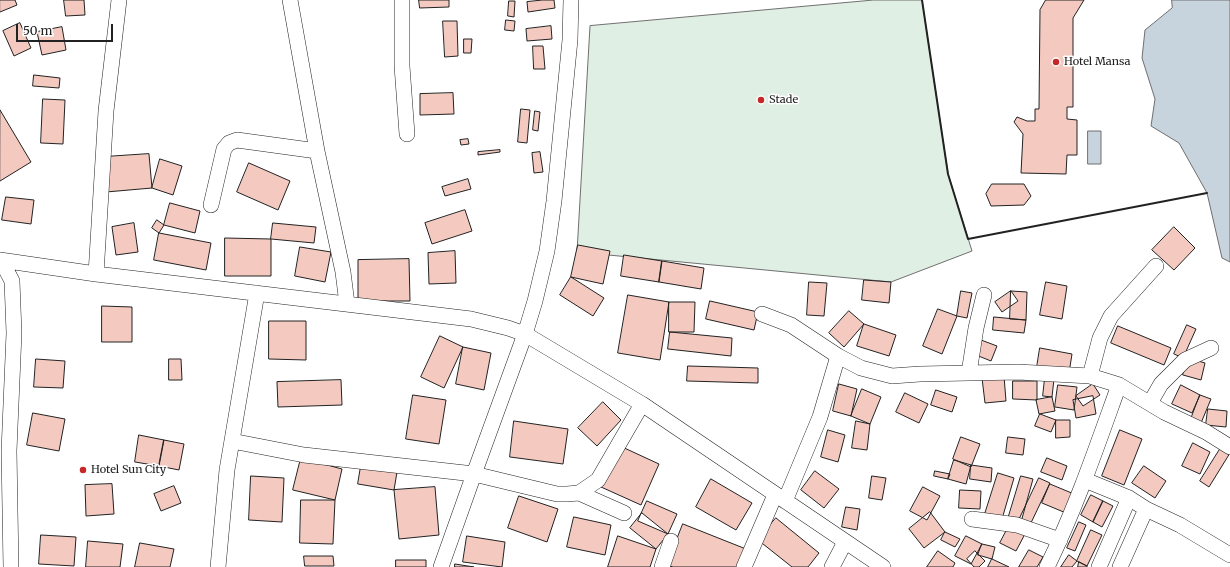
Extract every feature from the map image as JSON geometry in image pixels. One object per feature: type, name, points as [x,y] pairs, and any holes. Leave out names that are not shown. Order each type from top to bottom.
[{"type":"street","points":[[96,274],[106,111],[119,0]]},
{"type":"street","points":[[290,0],[317,151],[343,272],[347,304]]},
{"type":"street","points":[[402,0],[402,66],[407,134]]},
{"type":"street","points":[[441,567],[525,334],[535,301],[547,251],[554,201],[570,40],[571,0]]},
{"type":"street","points":[[211,205],[224,149],[229,142],[237,140],[317,151]]},
{"type":"street","points":[[1,260],[96,274],[471,320],[508,328],[525,334],[642,404],[883,567]]},
{"type":"street","points":[[1,260],[12,281],[14,333],[9,451],[11,567]]},
{"type":"street","points":[[1090,376],[1100,338],[1111,316],[1156,266]]},
{"type":"street","points":[[218,567],[227,470],[257,293]]},
{"type":"street","points":[[968,373],[976,328],[984,295]]},
{"type":"street","points":[[762,314],[791,325],[838,356],[861,368],[892,376],[1018,372],[1090,376],[1119,385],[1164,412],[1206,432],[1230,447]]},
{"type":"street","points":[[1150,403],[1161,384],[1185,360],[1190,356],[1195,356],[1211,348]]},
{"type":"street","points":[[744,567],[820,417],[838,356]]},
{"type":"street","points":[[1047,567],[1085,480],[1119,385]]},
{"type":"street","points":[[232,441],[304,455],[474,474],[557,494],[579,493],[598,480],[642,404]]},
{"type":"street","points":[[1085,480],[1129,498],[1146,509],[1180,525],[1230,555]]},
{"type":"street","points":[[579,493],[624,514]]},
{"type":"street","points":[[1099,567],[1129,498]]},
{"type":"street","points":[[1120,567],[1146,509]]},
{"type":"street","points":[[972,519],[1017,525],[1060,540]]},
{"type":"street","points":[[662,567],[671,541]]},
{"type":"street","points":[[832,567],[845,542]]},
{"type":"green space","name":"Stade","points":[[874,0],[922,0],[948,174],[972,251],[891,282],[577,252],[590,26]]},
{"type":"shaded area","points":[[1172,0],[1230,0],[1230,262],[1222,258],[1207,193],[1179,143],[1151,126],[1155,99],[1142,58],[1145,30],[1172,8]]},
{"type":"shaded area","points":[[1088,131],[1101,131],[1101,164],[1088,164]]},
{"type":"building","points":[[0,0],[15,0],[17,5],[0,12]]},
{"type":"building","points":[[64,0],[84,0],[85,15],[66,16]]},
{"type":"building","points":[[419,0],[449,0],[449,7],[420,8]]},
{"type":"building","points":[[554,0],[555,8],[528,12],[527,2]]},
{"type":"building","name":"Hotel Mansa","points":[[1046,0],[1084,0],[1073,18],[1073,107],[1067,107],[1067,119],[1077,120],[1077,155],[1067,155],[1066,174],[1021,173],[1023,134],[1014,122],[1017,117],[1027,121],[1035,121],[1035,109],[1039,109],[1040,10]]},
{"type":"building","points":[[509,1],[515,1],[514,17],[508,16]]},
{"type":"building","points":[[506,20],[515,21],[514,31],[505,30]]},
{"type":"building","points":[[443,21],[457,21],[458,56],[445,57]]},
{"type":"building","points":[[20,23],[31,48],[14,56],[3,31]]},
{"type":"building","points":[[551,26],[552,39],[527,41],[526,29]]},
{"type":"building","points":[[62,27],[66,50],[42,55],[37,32]]},
{"type":"building","points":[[464,39],[472,39],[471,53],[464,53]]},
{"type":"building","points":[[533,46],[543,46],[545,69],[534,69]]},
{"type":"building","points":[[34,75],[60,78],[59,88],[33,86]]},
{"type":"building","points":[[453,93],[454,114],[420,115],[420,94]]},
{"type":"building","points":[[43,99],[65,100],[63,144],[41,143]]},
{"type":"building","points":[[521,109],[530,110],[527,143],[518,142]]},
{"type":"building","points":[[0,110],[31,162],[0,181]]},
{"type":"building","points":[[535,111],[540,112],[538,131],[533,130]]},
{"type":"building","points":[[468,139],[469,144],[461,145],[460,140]]},
{"type":"building","points":[[500,150],[500,152],[478,155],[478,152]]},
{"type":"building","points":[[540,152],[543,172],[534,173],[532,153]]},
{"type":"building","points":[[149,154],[152,188],[106,192],[104,157]]},
{"type":"building","points":[[160,159],[182,166],[173,195],[152,188]]},
{"type":"building","points":[[249,163],[290,181],[278,210],[237,192]]},
{"type":"building","points":[[468,179],[471,189],[445,196],[442,187]]},
{"type":"building","points":[[992,184],[1024,184],[1031,196],[1024,205],[991,206],[986,194]]},
{"type":"building","points":[[6,197],[34,200],[31,224],[2,220]]},
{"type":"building","points":[[170,203],[200,211],[195,233],[164,225]]},
{"type":"building","points":[[465,210],[472,231],[432,244],[425,223]]},
{"type":"building","points":[[157,220],[164,225],[159,233],[152,228]]},
{"type":"building","points":[[134,223],[138,252],[116,255],[112,227]]},
{"type":"building","points":[[273,223],[316,227],[314,243],[271,239]]},
{"type":"building","points":[[1174,227],[1195,248],[1174,270],[1152,250]]},
{"type":"building","points":[[159,233],[211,243],[206,270],[154,260]]},
{"type":"building","points":[[225,238],[271,239],[271,276],[225,276]]},
{"type":"building","points":[[578,245],[610,251],[603,284],[571,277]]},
{"type":"building","points":[[300,247],[331,252],[325,282],[295,276]]},
{"type":"building","points":[[455,251],[456,283],[429,284],[428,253]]},
{"type":"building","points":[[624,255],[662,261],[659,282],[621,276]]},
{"type":"building","points":[[409,259],[410,301],[358,301],[358,260]]},
{"type":"building","points":[[662,261],[704,268],[701,289],[659,282]]},
{"type":"building","points":[[571,277],[604,298],[593,316],[560,295]]},
{"type":"building","points":[[864,280],[891,282],[889,303],[862,300]]},
{"type":"building","points":[[809,282],[827,283],[824,316],[807,315]]},
{"type":"building","points":[[1046,282],[1067,286],[1062,319],[1040,315]]},
{"type":"building","points":[[961,291],[972,293],[967,318],[957,316]]},
{"type":"building","points":[[1011,291],[1018,301],[1002,312],[995,302]]},
{"type":"building","points":[[1011,291],[1027,292],[1026,320],[1010,319]]},
{"type":"building","points":[[628,295],[669,302],[660,360],[618,353]]},
{"type":"building","points":[[710,301],[758,312],[754,330],[706,319]]},
{"type":"building","points":[[669,302],[695,302],[694,332],[669,332]]},
{"type":"building","points":[[102,306],[132,307],[132,342],[102,342]]},
{"type":"building","points":[[938,309],[957,316],[942,354],[923,346]]},
{"type":"building","points":[[849,311],[864,324],[844,347],[829,333]]},
{"type":"building","points":[[994,317],[1026,320],[1024,333],[993,330]]},
{"type":"building","points":[[269,321],[306,321],[306,360],[269,359]]},
{"type":"building","points":[[864,324],[896,335],[889,356],[857,346]]},
{"type":"building","points":[[1187,325],[1196,329],[1183,358],[1174,354]]},
{"type":"building","points":[[1118,326],[1171,348],[1164,365],[1111,343]]},
{"type":"building","points":[[670,332],[732,338],[731,356],[668,349]]},
{"type":"building","points":[[440,336],[463,347],[444,388],[421,377]]},
{"type":"building","points":[[981,340],[997,346],[991,361],[976,355]]},
{"type":"building","points":[[463,347],[491,353],[484,390],[456,384]]},
{"type":"building","points":[[1040,348],[1072,354],[1069,373],[1037,367]]},
{"type":"building","points":[[1188,358],[1205,363],[1201,380],[1183,375]]},
{"type":"building","points":[[36,359],[65,361],[63,388],[34,387]]},
{"type":"building","points":[[169,359],[181,359],[182,380],[169,380]]},
{"type":"building","points":[[688,366],[758,368],[758,383],[687,381]]},
{"type":"building","points":[[1004,376],[1006,401],[985,403],[982,378]]},
{"type":"building","points":[[1045,378],[1054,379],[1052,397],[1043,396]]},
{"type":"building","points":[[341,380],[342,405],[278,407],[277,382]]},
{"type":"building","points":[[1013,381],[1037,381],[1037,400],[1013,399]]},
{"type":"building","points":[[839,384],[857,389],[851,416],[833,411]]},
{"type":"building","points":[[1093,384],[1100,395],[1083,406],[1076,396]]},
{"type":"building","points":[[1058,385],[1077,387],[1074,410],[1055,407]]},
{"type":"building","points":[[1181,385],[1200,395],[1192,413],[1172,404]]},
{"type":"building","points":[[862,389],[881,397],[870,424],[851,416]]},
{"type":"building","points":[[936,390],[957,397],[952,412],[931,405]]},
{"type":"building","points":[[905,393],[928,404],[919,423],[896,412]]},
{"type":"building","points":[[413,395],[446,400],[439,444],[406,439]]},
{"type":"building","points":[[1200,395],[1211,399],[1201,423],[1191,419]]},
{"type":"building","points":[[1093,396],[1096,414],[1076,418],[1073,400]]},
{"type":"building","points":[[1052,397],[1055,411],[1039,414],[1036,400]]},
{"type":"building","points":[[603,402],[621,420],[597,446],[578,428]]},
{"type":"building","points":[[1208,409],[1227,411],[1226,427],[1206,425]]},
{"type":"building","points":[[33,413],[65,419],[59,451],[27,445]]},
{"type":"building","points":[[1040,414],[1056,420],[1051,432],[1035,426]]},
{"type":"building","points":[[1056,420],[1070,420],[1070,437],[1056,438]]},
{"type":"building","points":[[514,421],[568,429],[563,464],[510,457]]},
{"type":"building","points":[[856,421],[870,424],[867,450],[852,448]]},
{"type":"building","points":[[828,430],[845,435],[838,462],[821,457]]},
{"type":"building","points":[[1120,430],[1142,439],[1124,485],[1102,476]]},
{"type":"building","points":[[139,435],[164,440],[159,466],[135,462]]},
{"type":"building","points":[[961,437],[980,444],[971,467],[953,459]]},
{"type":"building","points":[[1008,437],[1025,439],[1023,455],[1006,453]]},
{"type":"building","points":[[164,440],[184,444],[179,470],[159,466]]},
{"type":"building","points":[[1193,443],[1210,452],[1200,474],[1182,466]]},
{"type":"building","points":[[620,446],[659,464],[641,505],[601,487]]},
{"type":"building","points":[[1222,446],[1230,453],[1209,487],[1200,481]]},
{"type":"building","points":[[301,458],[342,469],[335,500],[293,490]]},
{"type":"building","points":[[1047,458],[1067,466],[1062,480],[1041,472]]},
{"type":"building","points":[[954,460],[971,465],[966,484],[948,479]]},
{"type":"building","points":[[971,465],[992,468],[991,482],[970,479]]},
{"type":"building","points":[[361,466],[397,472],[394,490],[358,484]]},
{"type":"building","points":[[1144,466],[1166,481],[1155,498],[1132,483]]},
{"type":"building","points":[[815,471],[839,489],[824,508],[801,490]]},
{"type":"building","points":[[935,471],[950,474],[948,479],[934,476]]},
{"type":"building","points":[[998,473],[1014,478],[1002,519],[985,514]]},
{"type":"building","points":[[251,476],[284,478],[282,522],[249,520]]},
{"type":"building","points":[[872,476],[886,478],[882,500],[869,498]]},
{"type":"building","points":[[1021,476],[1033,479],[1021,522],[1008,519]]},
{"type":"building","points":[[1039,478],[1050,483],[1030,525],[1019,520]]},
{"type":"building","points":[[711,479],[752,503],[736,530],[696,507]]},
{"type":"building","points":[[112,484],[114,514],[86,516],[85,485]]},
{"type":"building","points":[[1050,484],[1074,494],[1066,513],[1042,503]]},
{"type":"building","points":[[174,486],[181,503],[161,511],[154,494]]},
{"type":"building","points":[[435,487],[439,535],[399,539],[394,490]]},
{"type":"building","points":[[923,487],[940,496],[927,520],[910,511]]},
{"type":"building","points":[[960,490],[981,491],[980,509],[959,508]]},
{"type":"building","points":[[1091,495],[1103,501],[1093,522],[1081,515]]},
{"type":"building","points":[[519,496],[558,509],[547,542],[508,528]]},
{"type":"building","points":[[301,500],[335,500],[333,544],[300,543]]},
{"type":"building","points":[[647,501],[677,514],[668,534],[638,521]]},
{"type":"building","points":[[1103,501],[1113,506],[1102,527],[1093,522]]},
{"type":"building","points":[[846,507],[860,509],[857,530],[842,527]]},
{"type":"building","points":[[930,512],[945,532],[924,548],[909,529]]},
{"type":"building","points":[[642,513],[668,534],[656,549],[630,528]]},
{"type":"building","points":[[574,517],[611,525],[605,555],[567,547]]},
{"type":"building","points":[[776,518],[819,553],[808,567],[792,567],[758,540]]},
{"type":"building","points":[[1079,522],[1086,525],[1075,551],[1067,548]]},
{"type":"building","points":[[683,524],[746,549],[739,567],[673,567],[667,565]]},
{"type":"building","points":[[1009,526],[1025,534],[1016,551],[1000,543]]},
{"type":"building","points":[[1091,530],[1102,535],[1087,566],[1077,561]]},
{"type":"building","points":[[945,532],[960,539],[955,547],[941,540]]},
{"type":"building","points":[[41,535],[76,537],[74,566],[39,564]]},
{"type":"building","points":[[467,536],[505,542],[502,567],[463,562]]},
{"type":"building","points":[[618,536],[656,549],[650,567],[608,567]]},
{"type":"building","points":[[966,536],[982,544],[971,564],[955,556]]},
{"type":"building","points":[[88,541],[123,544],[120,567],[86,567]]},
{"type":"building","points":[[140,543],[174,549],[170,567],[135,567]]},
{"type":"building","points":[[982,544],[995,547],[992,559],[978,555]]},
{"type":"building","points":[[1029,550],[1043,557],[1037,567],[1019,567]]},
{"type":"building","points":[[938,551],[955,563],[953,567],[927,567]]},
{"type":"building","points":[[975,551],[985,561],[979,567],[974,567],[967,559]]},
{"type":"building","points":[[1069,555],[1077,561],[1072,567],[1061,567]]},
{"type":"building","points":[[304,556],[333,556],[334,566],[305,566]]},
{"type":"building","points":[[992,559],[1009,567],[988,567]]},
{"type":"building","points":[[396,560],[426,560],[426,567],[396,567]]},
{"type":"building","points":[[1079,562],[1087,566],[1087,567],[1078,567]]},
{"type":"building","points":[[455,564],[474,567],[455,567]]},
{"type":"wall","points":[[922,0],[948,174],[968,239],[1207,193]]},
{"type":"place","name":"Hotel Mansa","points":[[1056,62]]},
{"type":"place","name":"Stade","points":[[761,100]]},
{"type":"place","name":"Hotel Sun City","points":[[83,470]]}]
